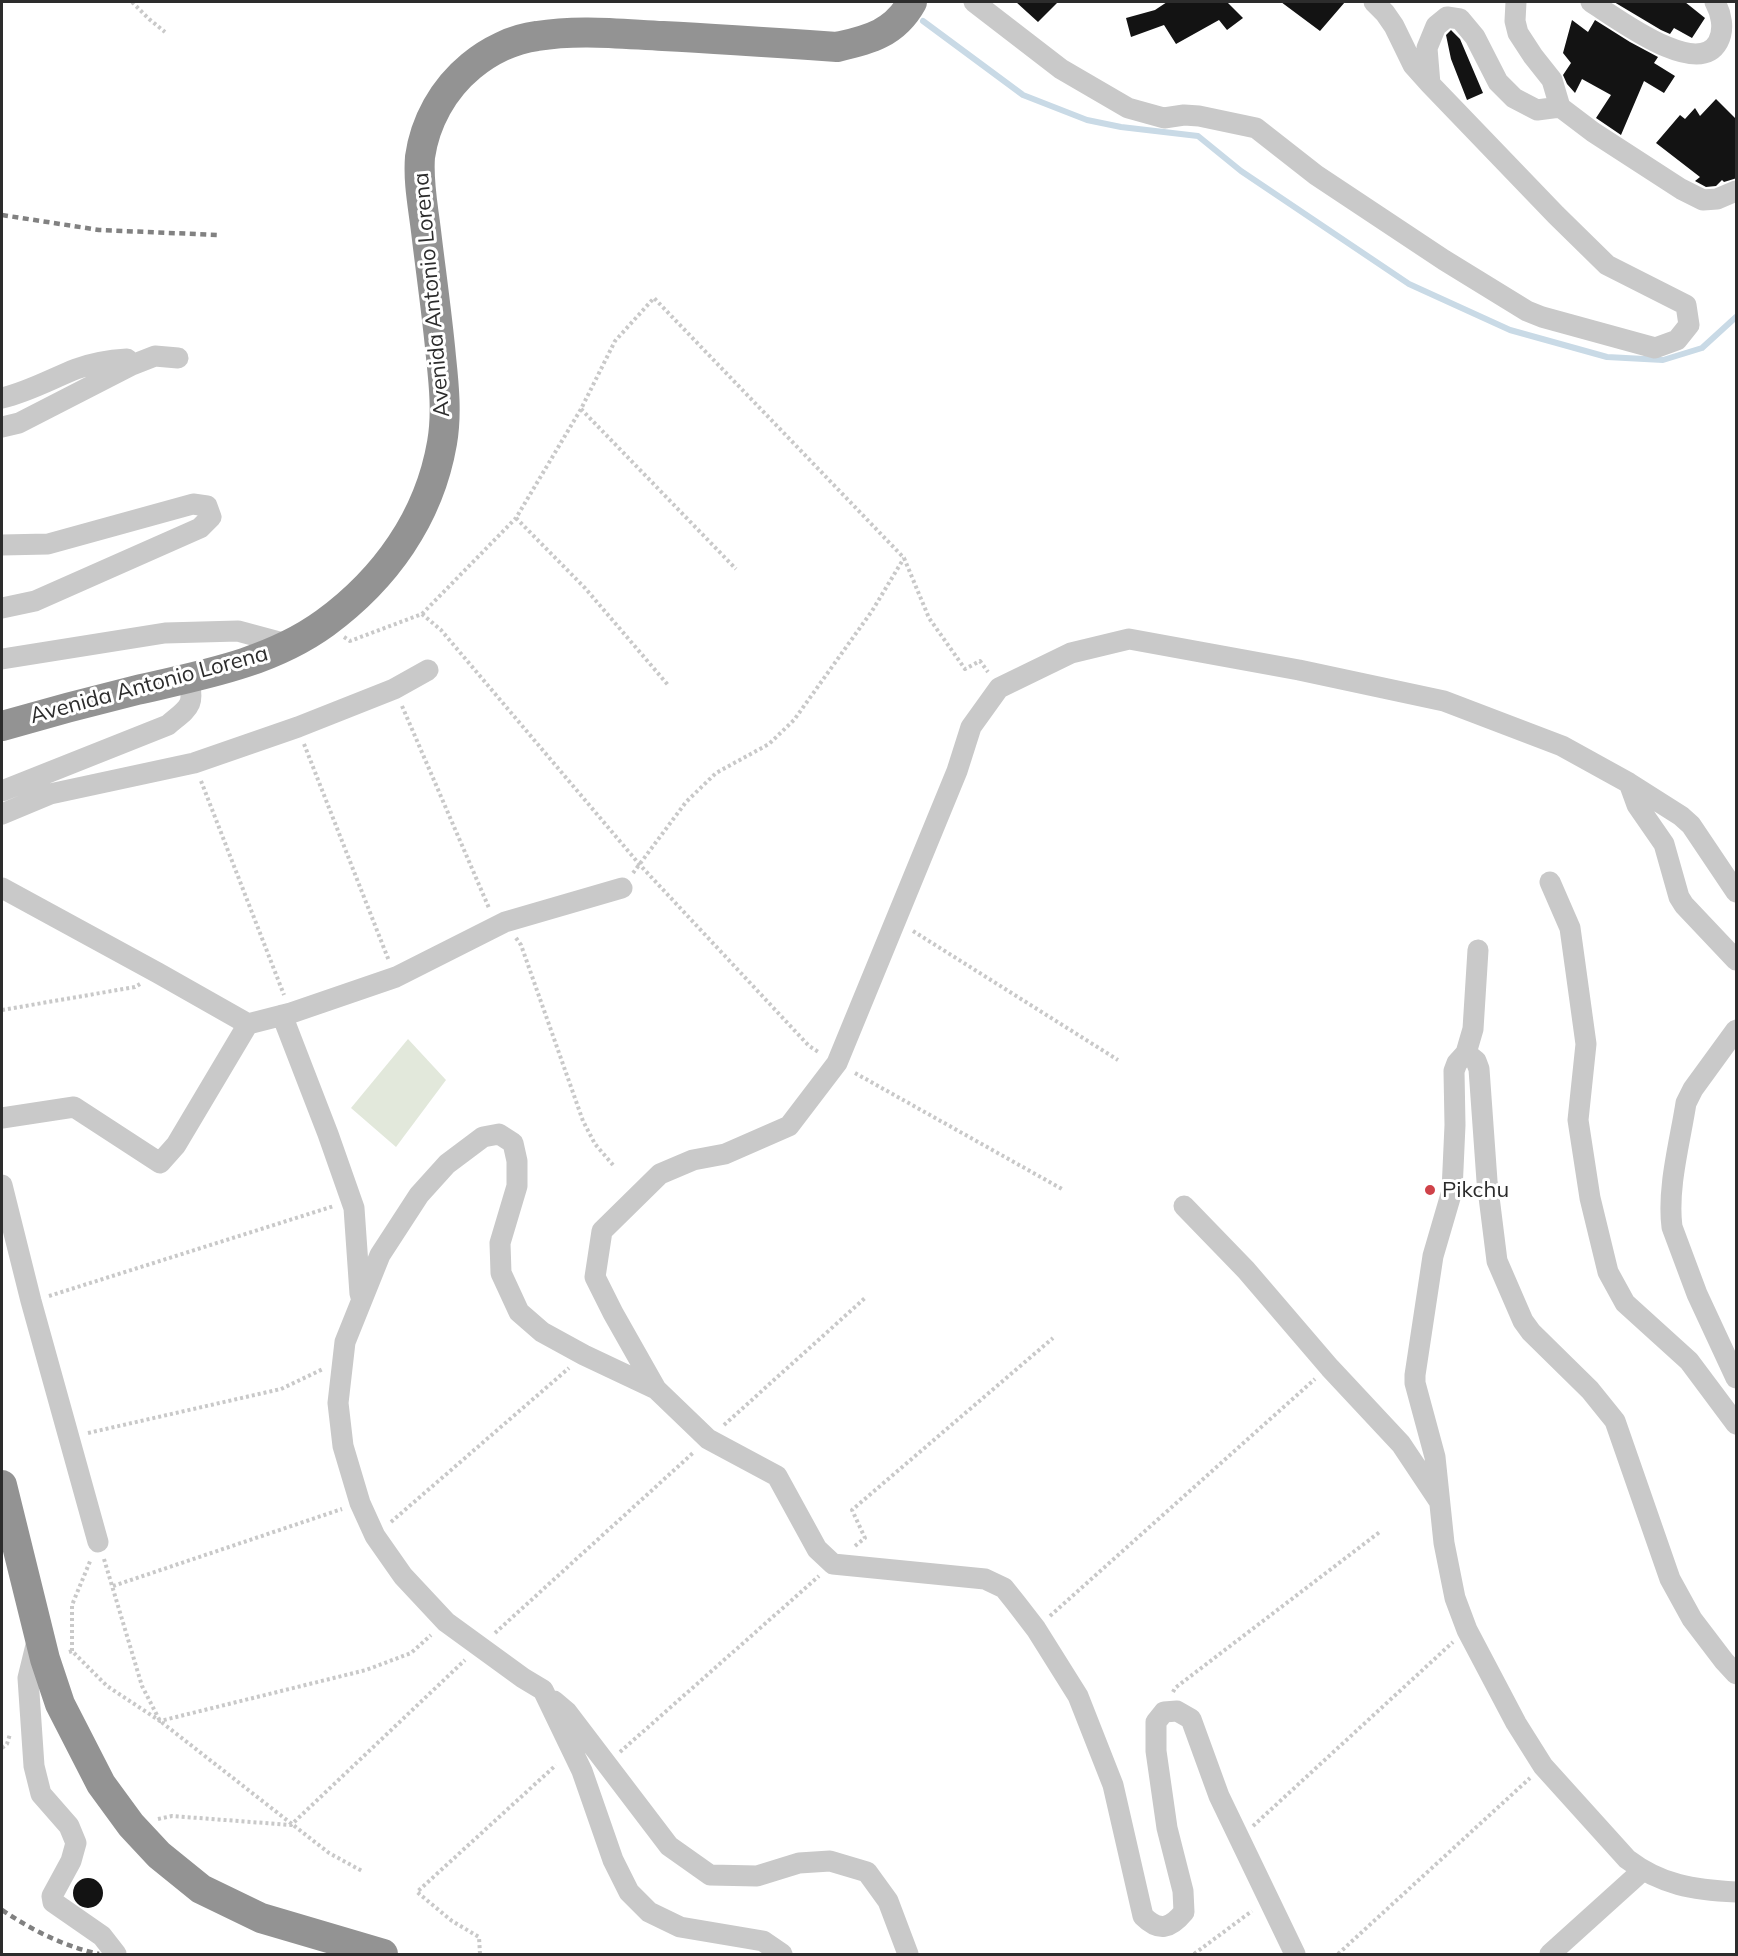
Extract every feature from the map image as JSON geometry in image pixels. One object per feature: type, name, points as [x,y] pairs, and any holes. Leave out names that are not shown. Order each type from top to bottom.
[{"type":"highway","name":"Avenida Antonio Lorena","points":[[2,726],[61,708],[188,679],[250,662],[290,645],[323,625],[360,594],[403,545],[418,518],[436,471],[444,426],[444,380],[420,188],[420,168],[425,134],[441,99],[453,82],[478,60],[511,42],[535,36],[609,33],[837,47],[868,40],[887,30],[906,13],[912,2]]},
{"type":"highway","points":[[2,1485],[52,1648],[60,1704],[101,1784],[131,1825],[159,1856],[201,1889],[261,1918],[383,1954]]},
{"type":"street","points":[[974,2],[1061,69],[1128,108],[1164,118],[1184,115],[1199,116],[1256,128],[1316,176],[1527,311],[1655,348],[1677,340],[1689,325],[1686,306],[1607,265],[1413,65],[1394,26],[1374,2]]},
{"type":"street","points":[[1516,2],[1515,21],[1518,33],[1552,80],[1560,107],[1593,132],[1681,189],[1708,201],[1737,191]]},
{"type":"street","points":[[1591,2],[1657,43],[1688,54],[1710,50],[1718,42],[1722,27],[1715,2]]},
{"type":"street","points":[[1430,84],[1426,48],[1436,26],[1447,17],[1453,17],[1460,19],[1475,37],[1498,82],[1514,98],[1537,110],[1560,107]]},
{"type":"street","points":[[2,427],[19,423],[132,365],[155,356],[178,358]]},
{"type":"street","points":[[2,398],[23,393],[78,368],[127,359],[132,365]]},
{"type":"street","points":[[2,544],[48,544],[193,504],[207,506],[210,517],[200,528],[35,601],[2,608]]},
{"type":"street","points":[[2,659],[165,633],[238,631],[290,645]]},
{"type":"street","points":[[1295,1954],[1219,1796],[1191,1719],[1177,1711],[1164,1712],[1156,1722],[1156,1751],[1167,1828],[1183,1891],[1184,1912],[1177,1921],[1167,1927],[1153,1926],[1143,1916],[1113,1785],[1078,1696],[1036,1629],[1004,1588],[985,1579],[833,1564],[817,1549],[777,1476],[708,1439],[656,1389],[595,1277],[602,1231],[660,1174],[693,1160],[725,1154],[789,1126],[837,1063],[957,771],[971,727],[999,688],[1071,653],[1129,639],[1299,670],[1444,701],[1562,746],[1629,783],[1681,816],[1690,825],[1737,892]]},
{"type":"street","points":[[2,814],[50,794],[194,764],[394,689],[428,670]]},
{"type":"street","points":[[2,791],[168,725],[187,709],[193,696],[188,679]]},
{"type":"street","points":[[1629,783],[1637,806],[1664,844],[1679,897],[1737,960]]},
{"type":"street","points":[[1550,882],[1570,928],[1586,1044],[1578,1120],[1590,1198],[1608,1272],[1625,1303],[1689,1361],[1737,1424]]},
{"type":"street","points":[[2,888],[248,1024],[286,1014],[396,977],[505,922],[622,888]]},
{"type":"street","points":[[1478,951],[1473,1029],[1466,1053],[1457,1063],[1454,1071],[1455,1125],[1452,1191],[1433,1256],[1415,1375],[1415,1383],[1435,1457],[1444,1543],[1455,1598],[1467,1630],[1516,1723],[1543,1766],[1627,1859],[1642,1871],[1680,1887],[1737,1892]]},
{"type":"street","points":[[286,1014],[354,1208],[361,1304]]},
{"type":"street","points":[[2,1118],[74,1107],[160,1163],[176,1145],[248,1024]]},
{"type":"street","points":[[1737,1030],[1693,1089],[1686,1103],[1670,1217],[1697,1294],[1737,1378]]},
{"type":"street","points":[[1466,1053],[1476,1061],[1479,1069],[1487,1181],[1497,1261],[1523,1321],[1531,1332],[1590,1390],[1615,1421],[1670,1579],[1692,1619],[1724,1661],[1737,1674]]},
{"type":"street","points":[[656,1389],[542,1332],[519,1312],[501,1272],[500,1243],[517,1186],[517,1161],[513,1143],[499,1134],[483,1137],[447,1164],[419,1195],[380,1255],[345,1342],[338,1403],[343,1446],[360,1503],[375,1536],[403,1576],[446,1622],[543,1690],[567,1712],[669,1846],[710,1875],[757,1876],[799,1863],[830,1861],[867,1872],[888,1901],[908,1954]]},
{"type":"street","points":[[2,1185],[31,1301],[98,1542]]},
{"type":"street","points":[[1184,1206],[1246,1270],[1330,1368],[1401,1444],[1441,1504]]},
{"type":"street","points":[[52,1648],[28,1678],[34,1766],[40,1794],[69,1826],[76,1843],[71,1861],[52,1896],[53,1902],[102,1936],[116,1954]]},
{"type":"street","points":[[543,1690],[582,1771],[613,1860],[629,1892],[649,1912],[680,1927],[763,1941],[782,1954]]},
{"type":"street","points":[[1550,1954],[1642,1871]]},
{"type":"path","points":[[132,2],[165,32]]},
{"type":"path","points":[[323,625],[350,641],[422,614],[516,518],[581,409],[615,341],[654,298],[904,558],[929,618],[965,669],[980,661],[999,688]]},
{"type":"path","points":[[581,409],[736,568]]},
{"type":"path","points":[[516,518],[585,588],[668,686]]},
{"type":"path","points":[[622,888],[686,802],[716,773],[769,744],[794,720],[872,611],[904,558]]},
{"type":"path","points":[[422,614],[441,630],[640,865],[809,1046],[1062,1189]]},
{"type":"path","points":[[297,727],[396,977]]},
{"type":"path","points":[[194,764],[286,1014]]},
{"type":"path","points":[[896,920],[1118,1060]]},
{"type":"path","points":[[2,1010],[135,987],[158,973]]},
{"type":"path","points":[[31,1301],[351,1201]]},
{"type":"path","points":[[131,1825],[172,1816],[291,1825],[479,1647],[865,1298]]},
{"type":"path","points":[[375,1536],[584,1355]]},
{"type":"path","points":[[69,1438],[281,1389],[342,1359]]},
{"type":"path","points":[[1036,1629],[1312,1381],[1330,1368]]},
{"type":"path","points":[[113,1586],[360,1503]]},
{"type":"path","points":[[1164,1712],[1175,1688],[1381,1532]]},
{"type":"path","points":[[98,1542],[142,1686],[160,1721]]},
{"type":"path","points":[[98,1542],[52,1648],[160,1721],[329,1853],[362,1871]]},
{"type":"path","points":[[160,1721],[366,1670],[411,1653],[446,1622]]},
{"type":"path","points":[[1239,1839],[1467,1630]]},
{"type":"path","points":[[480,1954],[479,1937],[452,1921],[417,1892],[573,1751]]},
{"type":"path","points":[[1338,1954],[1543,1766]]},
{"type":"path","points":[[1194,1954],[1269,1897]]},
{"type":"shaded area","points":[[408,1039],[446,1080],[396,1147],[351,1108]]},
{"type":"building","points":[[1016,2],[1058,2],[1038,22]]},
{"type":"building","points":[[1167,2],[1227,2],[1243,18],[1227,30],[1219,20],[1176,44],[1164,25],[1131,37],[1126,18],[1155,10]]},
{"type":"building","points":[[1281,2],[1345,2],[1320,31]]},
{"type":"building","points":[[1614,2],[1685,2],[1705,18],[1692,38],[1674,28],[1670,34],[1661,30]]},
{"type":"building","points":[[1572,20],[1588,32],[1595,20],[1658,57],[1654,63],[1675,76],[1664,93],[1644,81],[1621,135],[1596,118],[1611,95],[1582,79],[1575,93],[1563,75],[1571,63],[1563,53]]},
{"type":"building","points":[[1451,30],[1460,39],[1483,93],[1467,100],[1451,59],[1446,35]]},
{"type":"building","points":[[1716,99],[1737,120],[1737,178],[1724,182],[1722,180],[1716,186],[1706,187],[1695,181],[1700,177],[1656,143],[1680,115],[1685,119],[1695,108],[1700,116]]},
{"type":"building","points":[[88,1878],[94,1879],[102,1887],[102,1899],[94,1907],[88,1908],[82,1907],[74,1899],[73,1893],[74,1887],[82,1879]]},
{"type":"waterway","points":[[923,21],[1023,95],[1087,120],[1121,127],[1198,136],[1241,171],[1409,284],[1510,330],[1607,357],[1663,360],[1702,348],[1736,317]]},
{"type":"railway","points":[[2,215],[99,230],[219,235]]},
{"type":"railway","points":[[2,1910],[48,1936],[73,1947],[99,1954]]},
{"type":"place","name":"Pikchu","points":[[1430,1190]]}]
